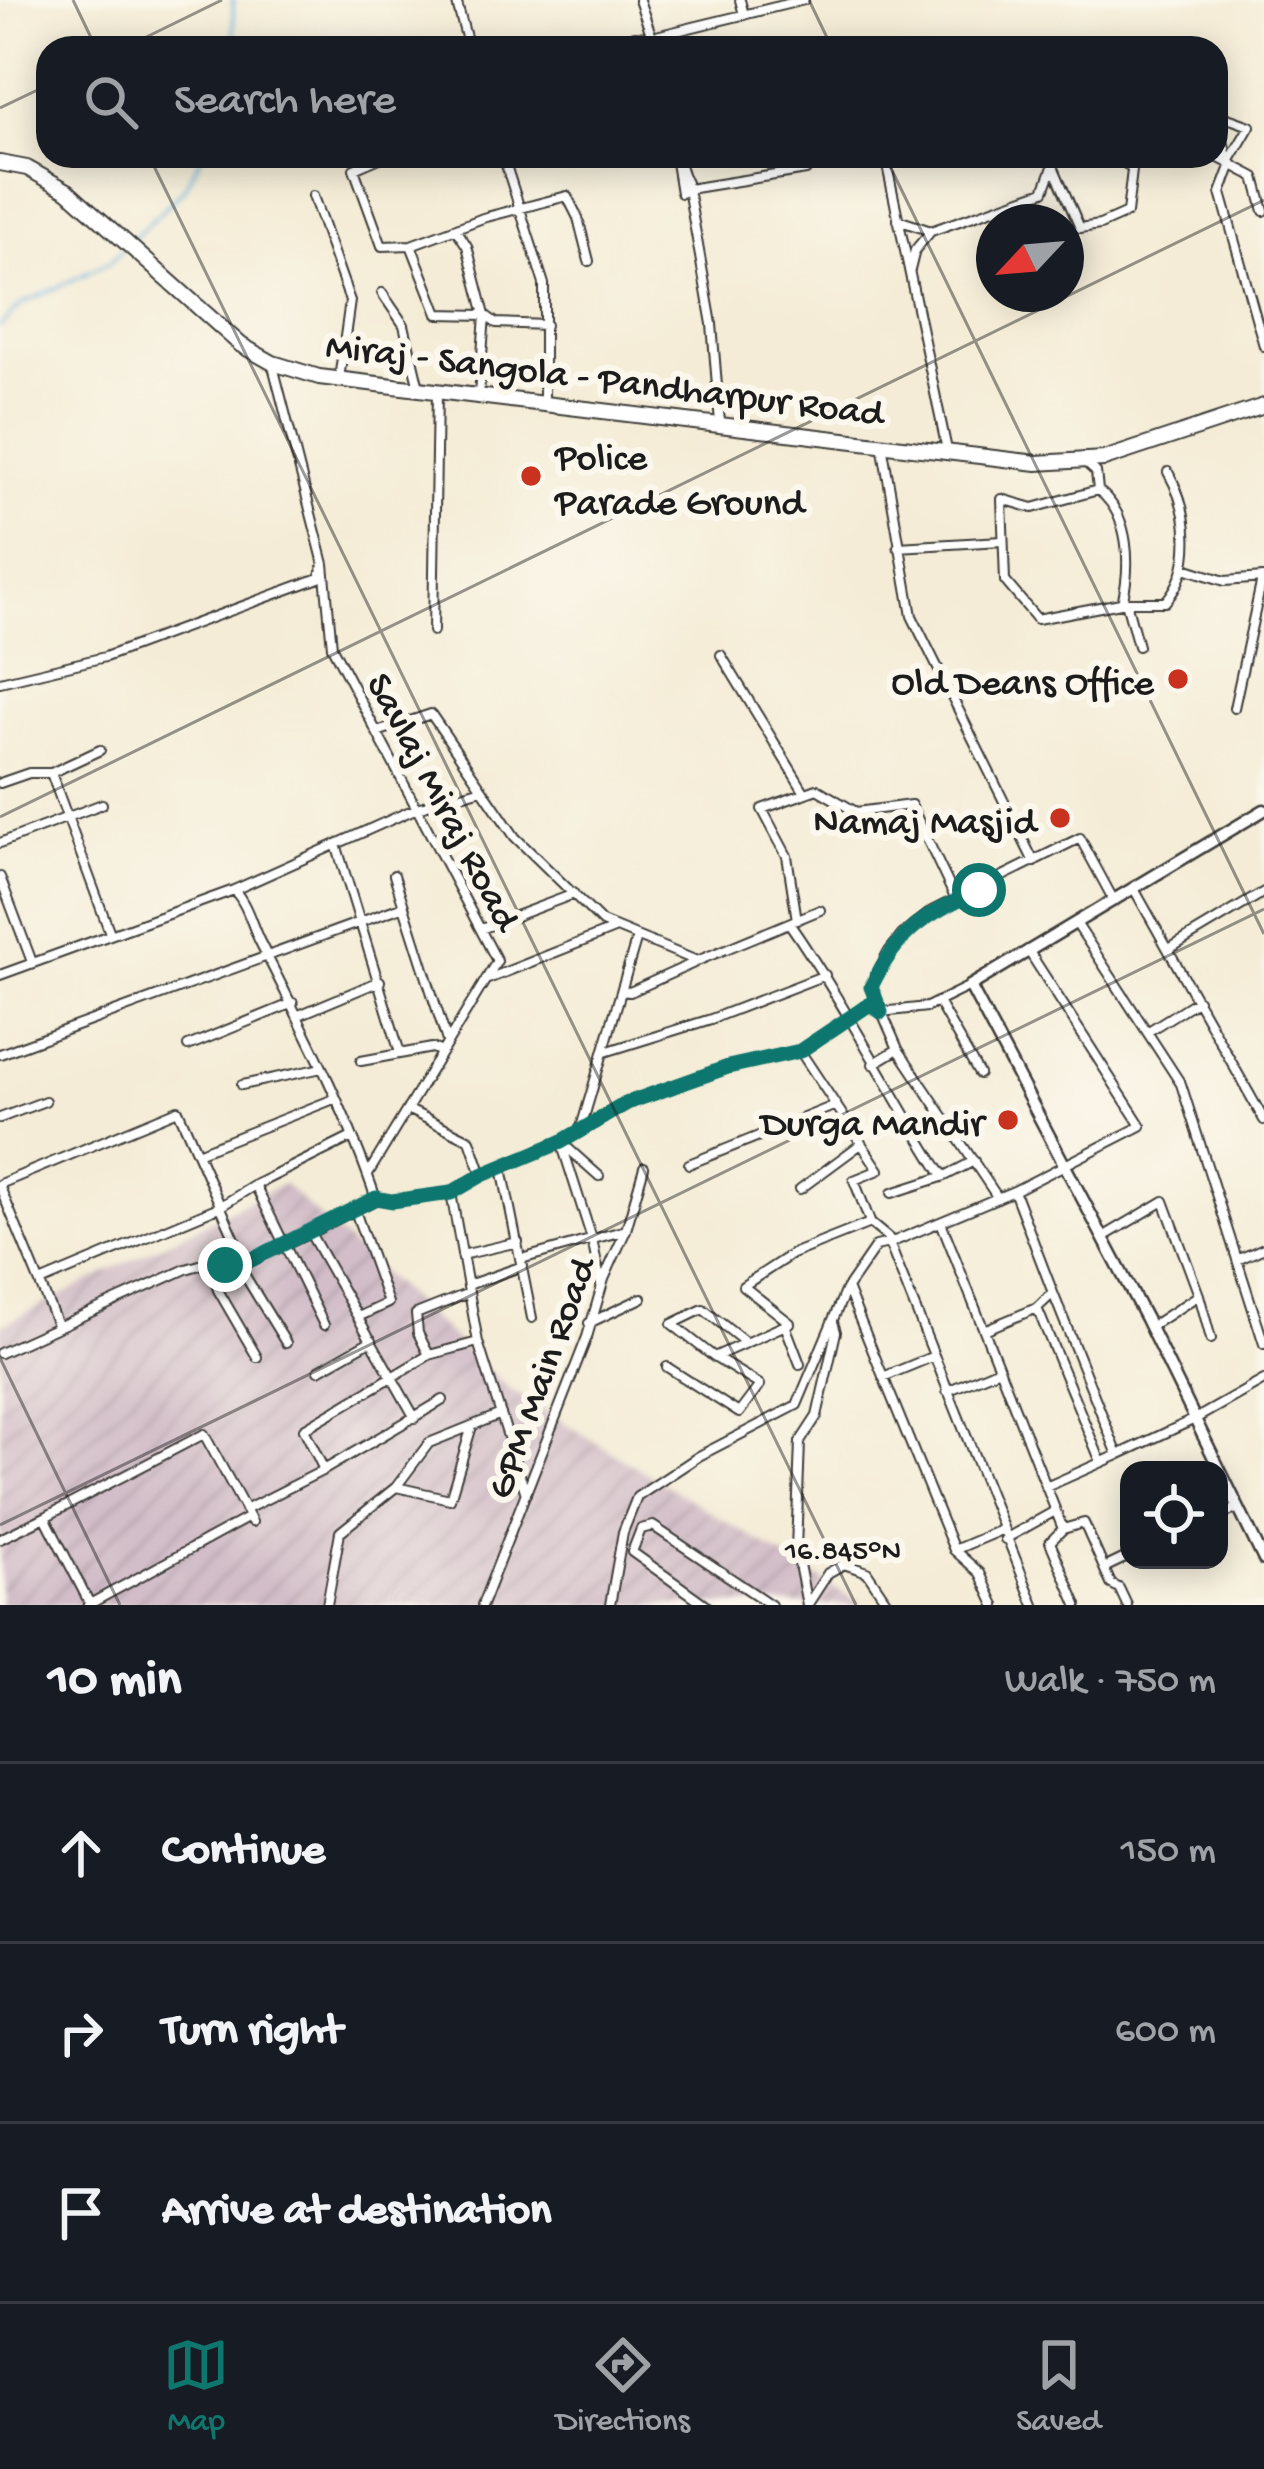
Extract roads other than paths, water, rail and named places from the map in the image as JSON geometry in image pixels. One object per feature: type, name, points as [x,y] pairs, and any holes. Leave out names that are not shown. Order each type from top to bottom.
[{"type":"highway","name":"Miraj - Sangola - Pandharpur Road","points":[[0,163],[27,168],[68,190],[241,345],[273,363],[339,380],[1037,463],[1104,459],[1264,406]]},
{"type":"street","points":[[456,0],[466,36]]},
{"type":"street","points":[[639,0],[652,36]]},
{"type":"street","points":[[740,0],[744,15]]},
{"type":"street","points":[[676,36],[779,3],[804,0]]},
{"type":"street","points":[[1228,118],[1250,126],[1230,163],[1221,193],[1264,346]]},
{"type":"street","points":[[1228,156],[1230,163],[1255,177],[1264,211]]},
{"type":"street","points":[[358,168],[354,170],[382,246],[411,245],[567,196],[589,261]]},
{"type":"street","points":[[507,168],[544,284],[544,404]]},
{"type":"street","points":[[678,168],[681,194],[807,168]]},
{"type":"street","points":[[887,168],[947,450]]},
{"type":"street","points":[[910,272],[915,250],[931,231],[1045,191],[1053,168]]},
{"type":"street","points":[[1058,168],[1080,228],[1126,213],[1130,168]]},
{"type":"street","points":[[688,189],[712,323],[720,424]]},
{"type":"street","points":[[313,196],[350,302],[339,380]]},
{"type":"street","points":[[898,220],[931,231]]},
{"type":"street","points":[[455,228],[467,246],[485,315],[479,396]]},
{"type":"street","points":[[411,245],[438,314],[485,315],[496,323],[544,325]]},
{"type":"street","points":[[382,293],[404,325],[419,389]]},
{"type":"street","name":"Savlaj Miraj Road","points":[[273,363],[324,564],[332,647],[497,962],[368,1174]]},
{"type":"street","points":[[433,632],[437,391]]},
{"type":"street","points":[[882,442],[912,616],[1034,862]]},
{"type":"street","points":[[1084,460],[1096,472],[1098,490]]},
{"type":"street","points":[[1138,646],[1124,603],[1129,548],[1107,496],[1098,490],[1033,508],[1002,499],[1005,581],[1037,620],[1124,603],[1165,602],[1177,589],[1184,568],[1181,496],[1168,472]]},
{"type":"street","points":[[898,547],[1002,541]]},
{"type":"street","points":[[0,682],[105,657],[320,578],[324,564]]},
{"type":"street","points":[[1184,568],[1225,581],[1263,578],[1234,708]]},
{"type":"street","points":[[721,655],[805,793]]},
{"type":"street","points":[[376,732],[431,714],[515,837],[602,922],[697,962]]},
{"type":"street","points":[[0,783],[29,773],[51,772],[100,750]]},
{"type":"street","points":[[51,772],[110,933]]},
{"type":"street","points":[[944,1176],[873,1064],[793,922],[787,856],[763,809],[818,788],[856,812],[911,805],[956,900]]},
{"type":"street","points":[[0,975],[234,890],[417,808],[483,789]]},
{"type":"street","points":[[0,843],[102,804]]},
{"type":"street","points":[[0,1353],[210,1262],[239,1266],[376,1198],[392,1201],[451,1193],[561,1142],[627,1103],[728,1067],[800,1051],[870,1004],[881,1012],[927,1007],[1264,810]]},
{"type":"street","points":[[998,1198],[898,1049],[871,987],[902,935],[932,911],[1081,838],[1113,899]]},
{"type":"street","points":[[336,844],[400,1053]]},
{"type":"street","points":[[361,1060],[445,1047],[394,875]]},
{"type":"street","points":[[0,877],[32,962]]},
{"type":"street","points":[[1133,886],[1264,1120]]},
{"type":"street","points":[[234,890],[299,1016],[376,1198]]},
{"type":"street","points":[[1169,949],[1264,892]]},
{"type":"street","points":[[481,929],[574,895]]},
{"type":"street","points":[[0,1054],[404,906]]},
{"type":"street","points":[[622,991],[630,992],[820,910]]},
{"type":"street","points":[[1075,922],[1180,1084],[1264,1343]]},
{"type":"street","points":[[487,979],[617,928]]},
{"type":"street","points":[[580,1131],[637,937]]},
{"type":"street","points":[[610,1605],[623,1532],[637,1497],[699,1456],[797,1405],[847,1288],[876,1246],[998,1198],[1141,1126],[1028,950]]},
{"type":"street","points":[[605,1052],[634,1046],[825,976]]},
{"type":"street","points":[[299,1016],[380,981]]},
{"type":"street","points":[[970,986],[1150,1327],[1264,1560]]},
{"type":"street","points":[[1147,1032],[1198,1000]]},
{"type":"street","points":[[938,1002],[980,1074]]},
{"type":"street","points":[[188,1046],[293,1003]]},
{"type":"street","points":[[873,1064],[898,1049]]},
{"type":"street","points":[[800,1051],[879,1170],[854,1180],[870,1222],[891,1243],[1034,1605]]},
{"type":"street","points":[[242,1085],[322,1068]]},
{"type":"street","points":[[197,1153],[334,1099]]},
{"type":"street","points":[[0,1118],[45,1101]]},
{"type":"street","points":[[689,1164],[836,1105]]},
{"type":"street","points":[[58,1327],[0,1185],[178,1110],[238,1246],[239,1266],[286,1343]]},
{"type":"street","points":[[409,1110],[470,1140],[482,1175]]},
{"type":"street","points":[[40,1282],[221,1206],[350,1138]]},
{"type":"street","points":[[561,1142],[599,1175]]},
{"type":"street","points":[[561,1142],[592,1239],[603,1292]]},
{"type":"street","points":[[800,1189],[861,1144]]},
{"type":"street","points":[[892,1193],[974,1161]]},
{"type":"street","name":"GPM Main Road","points":[[482,1605],[527,1498],[604,1279],[626,1230],[644,1167]]},
{"type":"street","points":[[502,1168],[532,1318]]},
{"type":"street","points":[[255,1186],[323,1325]]},
{"type":"street","points":[[1013,1191],[1118,1455]]},
{"type":"street","points":[[451,1193],[478,1342],[527,1498]]},
{"type":"street","points":[[1103,1237],[1164,1201],[1211,1339]]},
{"type":"street","points":[[355,1211],[388,1303],[358,1317]]},
{"type":"street","points":[[714,1357],[790,1323],[743,1286],[792,1254],[870,1222]]},
{"type":"street","points":[[941,1222],[1063,1529]]},
{"type":"street","points":[[429,1355],[418,1333],[416,1314],[522,1263],[626,1230]]},
{"type":"street","points":[[310,1233],[415,1418]]},
{"type":"street","points":[[462,1255],[518,1242]]},
{"type":"street","points":[[1237,1260],[1264,1248]]},
{"type":"street","points":[[210,1262],[218,1290],[257,1357]]},
{"type":"street","points":[[847,1288],[954,1550],[980,1573],[995,1605]]},
{"type":"street","points":[[984,1330],[1037,1308],[1053,1293]]},
{"type":"street","points":[[1150,1327],[1198,1295]]},
{"type":"street","points":[[590,1323],[642,1298]]},
{"type":"street","points":[[1037,1308],[1101,1462]]},
{"type":"street","points":[[667,1367],[739,1413],[760,1385],[673,1324],[704,1309],[746,1343]]},
{"type":"street","points":[[833,1320],[836,1332],[817,1416],[800,1442],[799,1573],[807,1605],[828,1574],[844,1564],[867,1572],[889,1605]]},
{"type":"street","points":[[785,1325],[800,1364]]},
{"type":"street","points":[[320,1370],[372,1340]]},
{"type":"street","points":[[323,1470],[304,1429],[429,1355],[478,1342]]},
{"type":"street","points":[[883,1377],[934,1356]]},
{"type":"street","points":[[947,1391],[999,1369]]},
{"type":"street","points":[[1046,1487],[1195,1419],[1264,1380]]},
{"type":"street","points":[[45,1517],[89,1605],[442,1400]]},
{"type":"street","points":[[327,1605],[340,1532],[396,1487],[429,1443],[501,1414]]},
{"type":"street","points":[[396,1487],[451,1499],[472,1426]]},
{"type":"street","points":[[0,1539],[204,1434],[249,1516]]},
{"type":"street","points":[[1228,1512],[1238,1508]]},
{"type":"street","points":[[954,1550],[1055,1511]]},
{"type":"street","points":[[1077,1605],[1050,1542],[1063,1529],[1084,1522],[1127,1605]]},
{"type":"street","points":[[706,1605],[632,1552],[641,1529],[653,1526],[771,1605]]},
{"type":"street","points":[[1104,1568],[1120,1560]]},
{"type":"waterway","points":[[233,0],[234,36]]},
{"type":"waterway","points":[[131,241],[183,190],[195,168]]},
{"type":"waterway","points":[[0,326],[22,304],[110,262],[124,248]]},
{"type":"place","name":"Police Parade Ground","points":[[531,476]]},
{"type":"place","name":"Old Deans Office","points":[[1178,679]]},
{"type":"place","name":"Namaj Masjid","points":[[1060,818]]},
{"type":"place","name":"Durga Mandir","points":[[1008,1120]]}]
